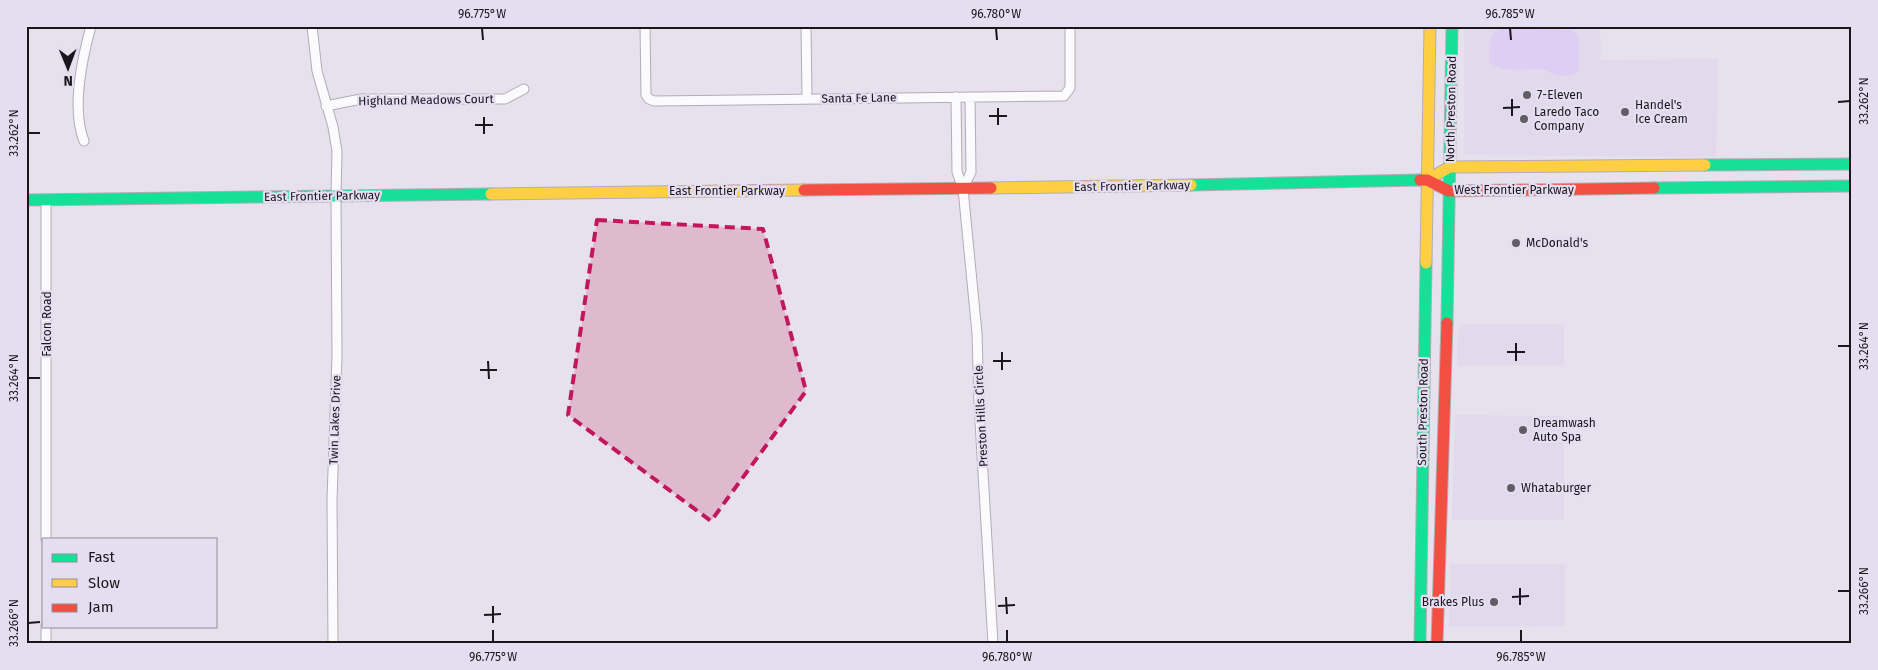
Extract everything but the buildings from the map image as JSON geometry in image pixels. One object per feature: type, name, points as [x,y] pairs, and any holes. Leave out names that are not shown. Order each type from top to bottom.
[{"type":"street","points":[[84,141],[78,122],[80,93],[84,60],[92,26]]},
{"type":"street","name":"Twin Lakes Drive","points":[[312,26],[316,71],[333,127],[337,151],[337,356],[332,500],[333,644]]},
{"type":"street","name":"Santa Fe Lane","points":[[645,26],[646,95],[654,101],[1064,96],[1070,88],[1070,26]]},
{"type":"street","points":[[806,26],[807,99]]},
{"type":"street","name":"North Preston Road","points":[[1427,180],[1430,26]]},
{"type":"street","name":"North Preston Road","points":[[1450,191],[1452,26]]},
{"type":"street","name":"Highland Meadows Court","points":[[326,106],[361,99],[505,100],[524,89]]},
{"type":"street","name":"Preston Hills Circle","points":[[956,97],[957,172],[963,189],[977,332],[980,421],[993,644]]},
{"type":"street","points":[[963,189],[972,172],[970,97]]},
{"type":"street","name":"West Frontier Parkway","points":[[1427,180],[1450,166],[1852,164]]},
{"type":"street","name":"West Frontier Parkway","points":[[1427,180],[1450,191],[1852,186]]},
{"type":"street","name":"East Frontier Parkway","points":[[26,200],[963,189],[1427,180]]},
{"type":"street","name":"South Preston Road","points":[[1420,644],[1427,180]]},
{"type":"street","name":"South Preston Road","points":[[1437,644],[1450,191]]},
{"type":"street","name":"Falcon Road","points":[[46,199],[46,538]]},
{"type":"street","points":[[46,628],[46,644]]},
{"type":"highlighted area","points":[[597,220],[763,229],[806,391],[711,521],[568,415]]},
{"type":"shaded area","points":[[1464,26],[1600,26],[1601,60],[1718,59],[1716,157],[1464,155]]},
{"type":"shaded area","points":[[1500,29],[1571,30],[1579,37],[1579,70],[1577,73],[1562,76],[1542,69],[1508,69],[1490,63],[1491,39],[1496,31]]},
{"type":"shaded area","points":[[1464,324],[1564,324],[1564,365],[1457,366],[1458,330]]},
{"type":"shaded area","points":[[1455,415],[1564,416],[1564,520],[1452,520]]},
{"type":"shaded area","points":[[1451,564],[1565,564],[1565,626],[1449,627]]},
{"type":"traffic: fast","points":[[1447,323],[1452,26]]},
{"type":"traffic: fast","points":[[1705,165],[1852,164]]},
{"type":"traffic: fast","points":[[1191,185],[1420,180]]},
{"type":"traffic: fast","points":[[1654,188],[1852,186]]},
{"type":"traffic: fast","points":[[26,200],[491,194]]},
{"type":"traffic: fast","points":[[1420,644],[1426,263]]},
{"type":"traffic: slow","points":[[1426,263],[1430,26]]},
{"type":"traffic: slow","points":[[1427,180],[1450,167],[1705,165]]},
{"type":"traffic: slow","points":[[991,188],[1191,185]]},
{"type":"traffic: slow","points":[[491,194],[804,190]]},
{"type":"traffic: jam","points":[[1420,180],[1427,180],[1449,191],[1654,188]]},
{"type":"traffic: jam","points":[[804,190],[991,188]]},
{"type":"traffic: jam","points":[[1437,644],[1447,323]]},
{"type":"place","name":"7-Eleven","points":[[1527,95]]},
{"type":"place","name":"Handel's Ice Cream","points":[[1625,112]]},
{"type":"place","name":"Laredo Taco Company","points":[[1524,119]]},
{"type":"place","name":"McDonald's","points":[[1516,243]]},
{"type":"place","name":"Dreamwash Auto Spa","points":[[1523,430]]},
{"type":"place","name":"Whataburger","points":[[1511,488]]},
{"type":"place","name":"Brakes Plus","points":[[1494,602]]}]
